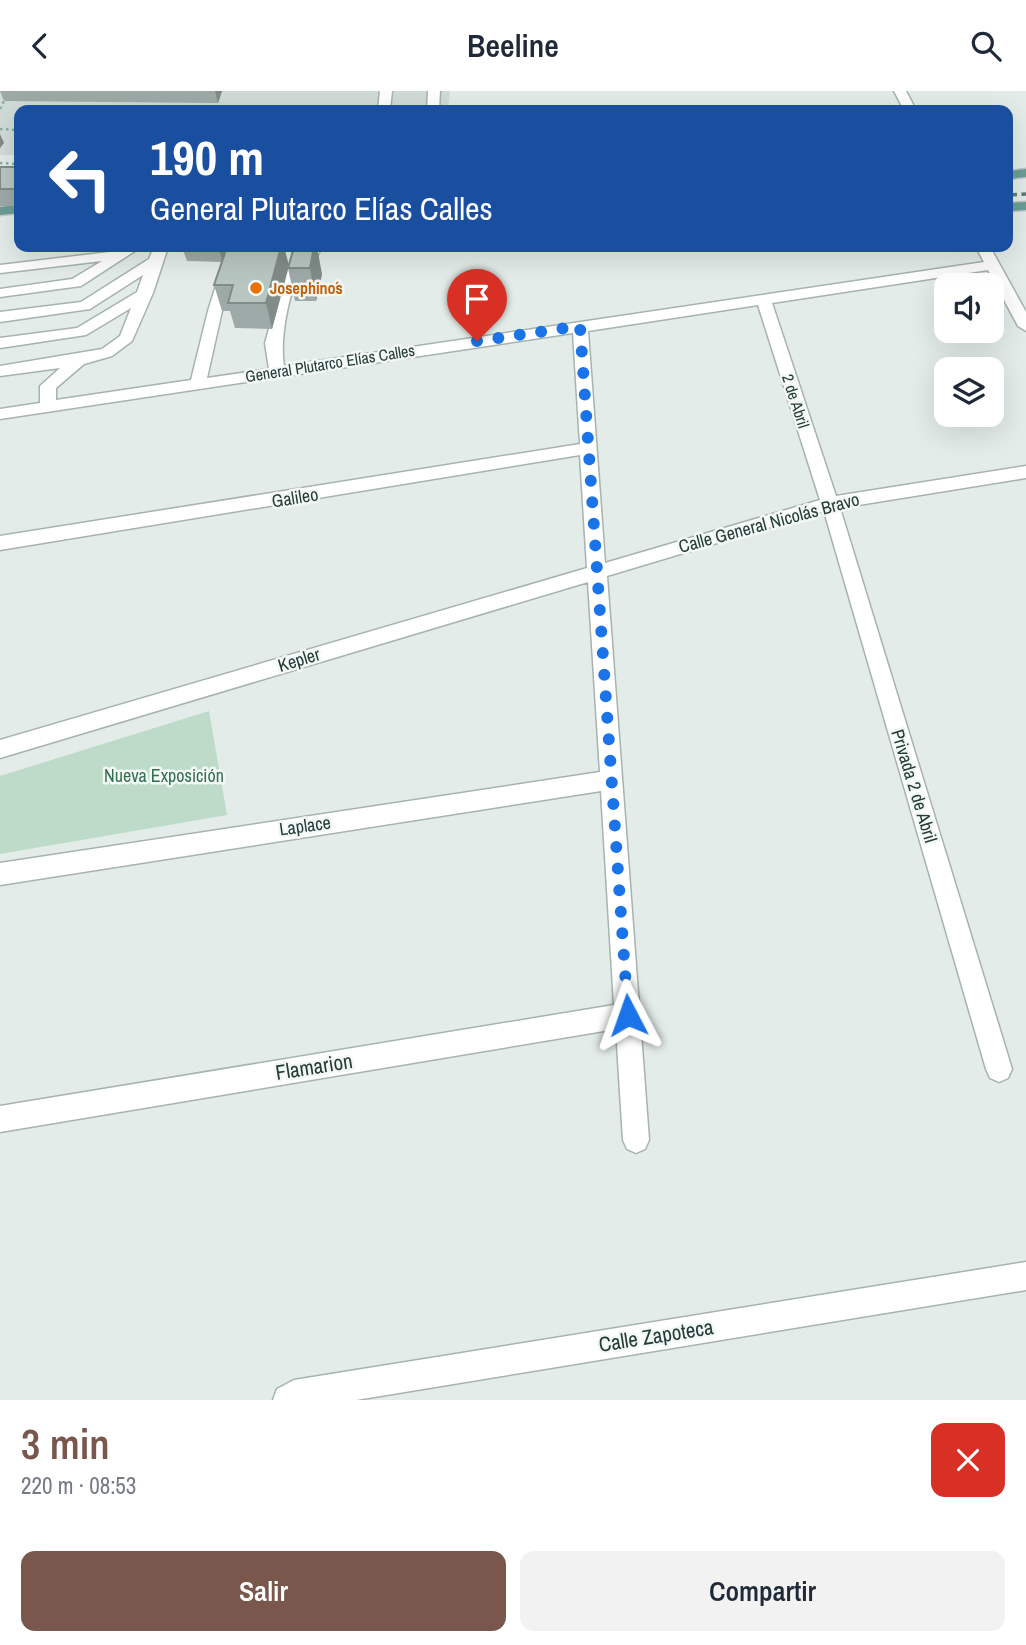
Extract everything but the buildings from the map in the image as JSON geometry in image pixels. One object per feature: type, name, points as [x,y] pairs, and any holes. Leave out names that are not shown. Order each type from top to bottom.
[{"type":"street","points":[[0,269],[121,252]]},
{"type":"street","points":[[0,293],[76,283],[126,252]]},
{"type":"street","points":[[277,372],[273,343],[292,272],[312,256],[313,252]]},
{"type":"street","points":[[986,252],[1026,326]]},
{"type":"street","points":[[0,371],[79,360],[107,353],[127,338],[146,293],[158,254]]},
{"type":"street","points":[[0,317],[85,306],[158,254]]},
{"type":"street","points":[[198,384],[237,255]]},
{"type":"street","name":"General Plutarco Elías Calles","points":[[0,414],[993,265]]},
{"type":"street","points":[[0,342],[80,332],[146,293]]},
{"type":"street","name":"2 de Abril","points":[[763,299],[830,503]]},
{"type":"street","points":[[580,326],[636,1139]]},
{"type":"street","points":[[48,406],[48,386],[79,360]]},
{"type":"street","name":"Galileo","points":[[0,543],[590,448]]},
{"type":"street","name":"Calle General Nicolás Bravo","points":[[597,570],[830,503],[1026,472]]},
{"type":"street","name":"Privada 2 de Abril","points":[[830,503],[999,1069]]},
{"type":"street","name":"Kepler","points":[[0,749],[597,570]]},
{"type":"street","name":"Laplace","points":[[0,874],[611,780]]},
{"type":"street","name":"Flamarion","points":[[0,1119],[628,1015]]},
{"type":"street","name":"Calle Zapoteca","points":[[288,1400],[294,1395],[1026,1276]]},
{"type":"path","points":[[0,109],[4,100]]},
{"type":"shaded area","points":[[0,91],[450,91],[449,105],[14,105],[14,155],[0,155]]},
{"type":"green space","name":"Nueva Exposición","points":[[209,711],[227,815],[0,854],[0,776]]},
{"type":"railway","points":[[1013,195],[1026,194]]},
{"type":"place","name":"Josephino´s","points":[[256,288]]},
{"type":"route","points":[[477,341],[580,326],[628,1015]]}]
